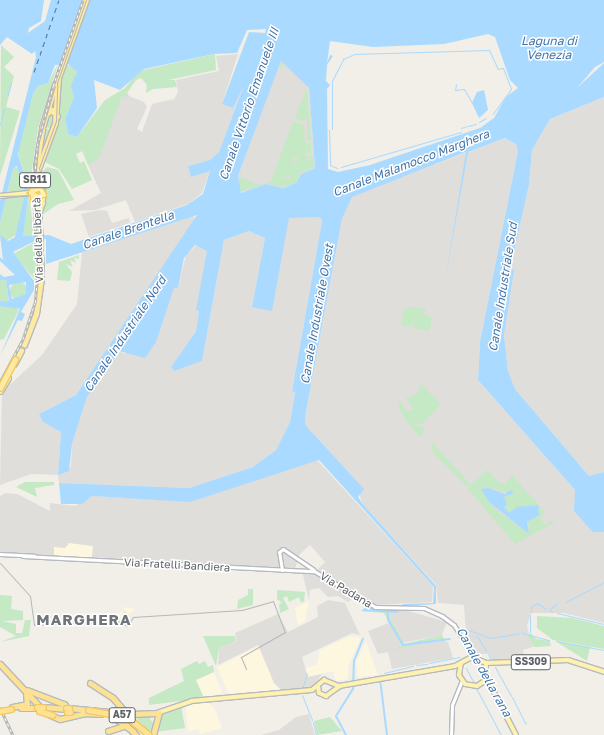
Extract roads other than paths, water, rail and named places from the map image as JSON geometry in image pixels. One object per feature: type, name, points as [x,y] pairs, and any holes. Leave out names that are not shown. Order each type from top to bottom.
[{"type":"highway","name":"SR11","points":[[62,66],[85,0]]},
{"type":"highway","name":"Via della Libertà","points":[[37,233],[37,177],[56,119],[57,86],[62,66]]},
{"type":"highway","name":"Via della Libertà","points":[[0,389],[32,327],[41,280],[37,233],[37,162],[42,128],[62,66]]},
{"type":"highway","name":"SR11","points":[[37,162],[48,111],[55,111],[56,119]]},
{"type":"highway","points":[[37,233],[34,201],[31,193],[34,185],[42,128]]},
{"type":"highway","points":[[40,178],[47,146]]},
{"type":"highway","points":[[37,219],[42,203]]},
{"type":"highway","name":"Via della Libertà","points":[[22,348],[38,299],[38,243]]},
{"type":"highway","points":[[0,389],[22,348]]},
{"type":"highway","points":[[0,664],[35,695],[88,711],[131,714],[158,713],[153,735]]},
{"type":"highway","points":[[0,664],[52,717],[62,719],[88,711]]},
{"type":"highway","name":"A57","points":[[0,664],[29,700],[26,705],[0,710]]},
{"type":"highway","points":[[90,683],[131,714]]},
{"type":"highway","name":"A57","points":[[35,695],[69,708],[64,717],[52,715],[42,708]]},
{"type":"highway","name":"A57","points":[[12,708],[88,711],[126,718],[148,735]]},
{"type":"highway","points":[[110,713],[123,720],[134,732]]},
{"type":"highway","points":[[134,732],[132,721],[139,713]]},
{"type":"highway","points":[[147,713],[154,726]]},
{"type":"highway","points":[[108,731],[125,725],[134,732]]},
{"type":"highway","points":[[148,735],[154,726]]},
{"type":"main road","points":[[40,178],[44,195],[42,203]]},
{"type":"main road","points":[[1,195],[31,193],[41,188],[44,195]]},
{"type":"main road","points":[[31,193],[38,198],[44,195]]},
{"type":"main road","name":"Via Fratelli Bandiera","points":[[0,554],[36,558],[297,571]]},
{"type":"main road","name":"Via Fratelli Bandiera","points":[[0,554],[297,571]]},
{"type":"main road","points":[[280,569],[283,555],[290,554],[319,573]]},
{"type":"main road","name":"Via Padana","points":[[297,571],[319,573],[373,607],[397,609],[424,608],[446,618],[469,651],[476,657]]},
{"type":"main road","points":[[468,658],[469,651]]},
{"type":"main road","points":[[381,679],[461,664],[468,658],[476,657],[486,663],[488,670],[488,686],[516,735]]},
{"type":"main road","name":"SS309","points":[[486,663],[568,660],[604,672]]},
{"type":"main road","name":"SS309","points":[[488,670],[494,665],[568,661],[604,672]]},
{"type":"main road","points":[[461,664],[459,672],[462,680],[468,686]]},
{"type":"main road","points":[[158,713],[174,706],[206,700],[319,693],[327,696],[334,690],[353,684],[449,668],[459,672]]},
{"type":"main road","points":[[389,672],[410,673]]},
{"type":"main road","points":[[482,684],[487,677]]},
{"type":"main road","points":[[158,713],[181,703],[258,694],[312,690],[324,680],[353,684]]},
{"type":"main road","points":[[451,735],[453,702],[462,680]]},
{"type":"main road","points":[[332,682],[334,690]]},
{"type":"main road","points":[[453,702],[461,689],[468,686],[482,684],[488,686]]},
{"type":"main road","points":[[318,686],[319,693]]},
{"type":"main road","points":[[248,694],[258,694]]},
{"type":"main road","points":[[200,704],[212,697]]},
{"type":"main road","points":[[174,706],[182,706]]},
{"type":"water","points":[[0,0],[44,0],[41,21],[29,28],[28,33],[45,21],[51,0],[604,0],[604,62],[595,67],[577,88],[604,63],[604,97],[550,119],[532,150],[529,185],[510,269],[514,270],[504,335],[508,371],[515,389],[589,476],[604,472],[604,532],[593,532],[574,511],[575,490],[478,380],[480,342],[518,151],[516,144],[505,138],[468,152],[444,287],[466,152],[352,197],[342,219],[305,417],[306,426],[364,489],[358,497],[362,503],[436,586],[436,604],[403,606],[397,613],[361,611],[368,606],[397,610],[403,604],[433,603],[434,587],[319,460],[190,502],[92,496],[82,504],[61,504],[59,483],[189,488],[253,467],[276,450],[290,422],[295,392],[292,391],[322,221],[320,217],[289,218],[272,311],[252,307],[265,238],[249,231],[224,240],[202,361],[174,371],[171,367],[196,331],[199,311],[196,310],[207,251],[195,245],[184,258],[178,288],[174,288],[156,342],[145,358],[119,351],[87,397],[72,444],[69,471],[58,475],[61,432],[43,422],[39,414],[76,395],[197,215],[46,264],[46,239],[39,239],[13,252],[34,281],[34,290],[21,312],[25,314],[22,321],[18,320],[0,356],[20,309],[0,306],[0,302],[9,301],[6,280],[0,280],[0,274],[4,277],[15,275],[0,261],[0,257],[3,260],[0,235],[8,241],[15,237],[25,194],[7,195],[0,223],[0,201],[36,57],[35,51],[32,54],[7,37],[0,45]],"holes":[[[266,29],[265,33],[249,32],[222,104],[233,108],[244,85],[219,152],[210,160],[188,166],[191,177],[210,171],[203,194],[187,205],[71,244],[49,235],[23,236],[29,190],[18,154],[33,94],[38,86],[48,83],[55,65],[68,64],[77,72],[71,86],[74,97],[65,119],[68,134],[77,137],[97,108],[94,80],[120,90],[144,69],[214,54],[237,53],[247,30]],[[488,34],[495,37],[510,80],[518,88],[506,97],[494,118],[480,128],[370,165],[338,172],[328,169],[327,89],[330,85],[326,81],[327,65],[333,56],[330,55],[327,63],[330,41],[373,47],[444,44]],[[281,61],[309,88],[315,168],[301,174],[296,183],[283,188],[266,184],[241,193],[238,176]],[[17,166],[25,192],[7,193],[13,169]],[[26,282],[26,294],[12,299],[9,285]]]},
{"type":"water","points":[[484,90],[488,110],[479,118],[472,103],[477,92]]},
{"type":"water","points":[[488,488],[505,494],[510,490],[514,493],[504,497],[507,504],[504,507],[509,513],[517,507],[538,505],[539,515],[527,522],[529,534],[489,502],[481,489]]},
{"type":"waterway","points":[[332,129],[332,81],[343,59],[354,54],[489,50],[498,69],[503,68],[511,89],[493,114]]},
{"type":"waterway","points":[[9,91],[11,82]]},
{"type":"waterway","points":[[456,84],[455,90],[464,89],[472,103]]},
{"type":"waterway","points":[[0,125],[4,108]]},
{"type":"waterway","points":[[479,122],[486,118]]},
{"type":"waterway","name":"Canale Malamocco Marghera","points":[[468,126],[476,124]]},
{"type":"waterway","points":[[461,128],[467,126]]},
{"type":"waterway","points":[[329,130],[330,165],[337,168]]},
{"type":"waterway","name":"Canale Malamocco Marghera","points":[[341,167],[461,132]]},
{"type":"waterway","points":[[566,602],[604,582]]},
{"type":"waterway","points":[[531,612],[531,607],[537,603],[546,609]]},
{"type":"waterway","points":[[550,609],[556,604]]},
{"type":"waterway","points":[[549,610],[553,612]]},
{"type":"waterway","points":[[388,611],[388,620],[403,645],[450,639]]},
{"type":"waterway","points":[[557,613],[604,624]]},
{"type":"waterway","points":[[530,615],[530,632]]},
{"type":"waterway","name":"Canale della rana","points":[[469,630],[490,638],[520,633]]},
{"type":"waterway","points":[[522,633],[549,640]]},
{"type":"waterway","name":"Canale della rana","points":[[477,636],[486,651]]},
{"type":"waterway","points":[[346,735],[336,716],[353,689],[354,661],[363,639]]},
{"type":"waterway","points":[[556,641],[604,650]]},
{"type":"waterway","name":"Canale della rana","points":[[488,654],[492,662]]},
{"type":"waterway","points":[[429,663],[459,657]]},
{"type":"waterway","points":[[416,665],[427,664]]},
{"type":"waterway","points":[[384,673],[413,666]]},
{"type":"waterway","name":"Canale della rana","points":[[495,667],[511,696]]},
{"type":"waterway","points":[[466,668],[474,683]]},
{"type":"waterway","points":[[302,689],[307,674]]},
{"type":"waterway","points":[[380,679],[387,735]]},
{"type":"waterway","points":[[476,688],[501,735]]},
{"type":"waterway","points":[[302,695],[312,720]]},
{"type":"waterway","name":"Canale della rana","points":[[512,697],[526,724]]},
{"type":"waterway","points":[[313,722],[316,735]]},
{"type":"tram line","points":[[0,196],[43,195],[39,168],[56,121],[57,83],[86,0]]},
{"type":"tram line","points":[[26,193],[34,189],[39,140],[55,86]]},
{"type":"tram line","points":[[0,563],[30,596],[34,625],[118,621],[127,626],[133,617],[242,610],[273,601],[285,632],[241,657]]},
{"type":"tram line","points":[[241,657],[246,669]]},
{"type":"railway","points":[[0,382],[23,339],[35,303],[38,266],[33,193],[37,146],[53,86],[83,0]]},
{"type":"railway","points":[[0,707],[13,735]]},
{"type":"district","name":"MARGHERA","points":[[84,620]]},
{"type":"water label","name":"Laguna di Venezia","points":[[549,48]]},
{"type":"water label","name":"Canale Vittorio Emanuele III","points":[[249,104]]},
{"type":"water label","name":"Canale Brentella","points":[[128,230]]},
{"type":"water label","name":"Canale Industriale Sud","points":[[503,287]]},
{"type":"water label","name":"Canale Industriale Ovest","points":[[317,314]]},
{"type":"water label","name":"Canale Industriale Nord","points":[[125,334]]}]
